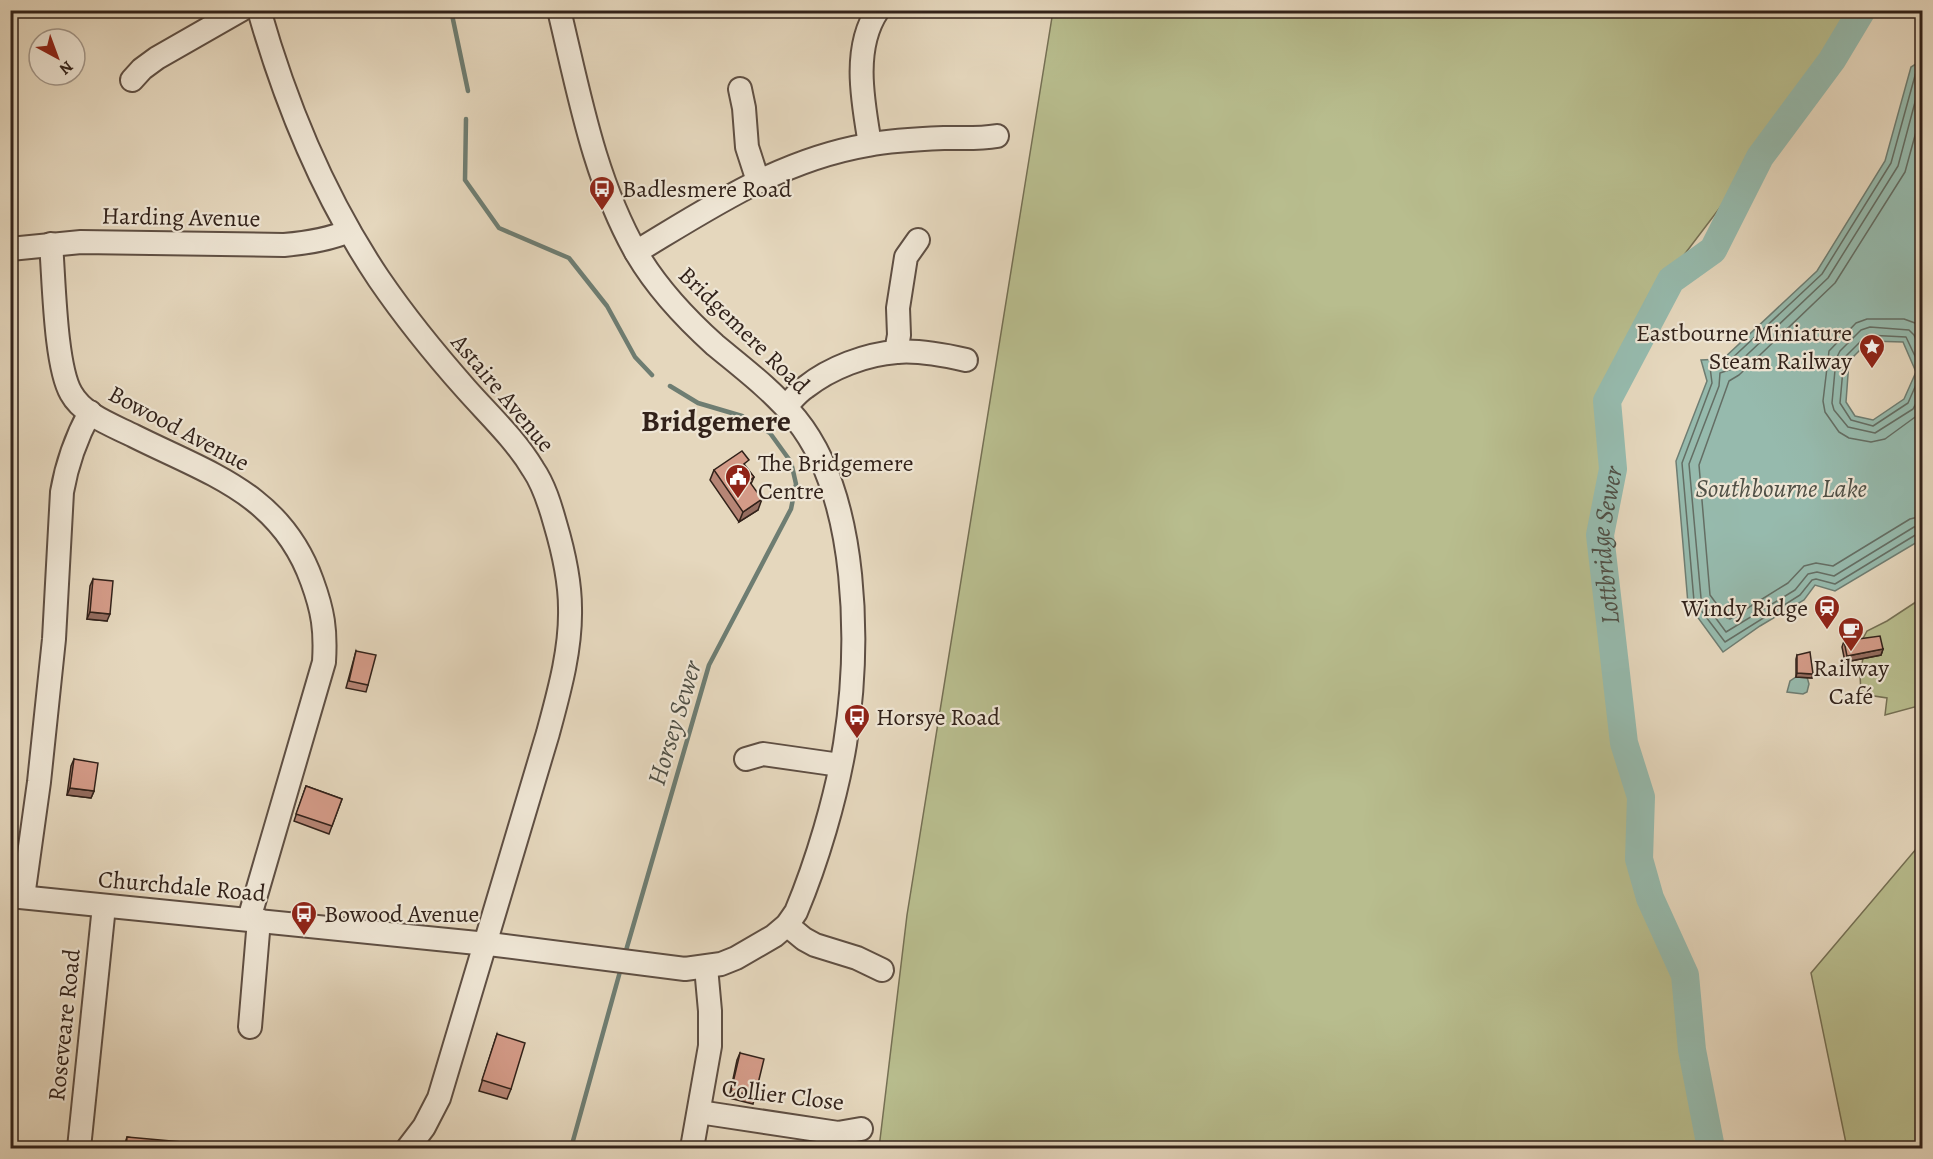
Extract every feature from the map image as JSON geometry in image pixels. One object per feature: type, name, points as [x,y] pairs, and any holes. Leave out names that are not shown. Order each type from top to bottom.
[{"type":"street","points":[[132,80],[157,58],[241,10]]},
{"type":"street","name":"Astaire Avenue","points":[[259,10],[270,50],[302,136],[349,231],[378,278],[410,323],[512,440],[534,469],[548,500],[566,566],[570,608],[567,649],[559,690],[486,945],[439,1098],[424,1127],[408,1149]]},
{"type":"street","name":"Bridgemere Road","points":[[559,10],[586,124],[600,169],[636,252],[651,276],[680,310],[717,346],[786,406],[810,439],[823,462],[835,492],[846,540],[851,591],[852,641],[851,688],[845,743],[834,798],[802,898],[787,924],[774,936],[736,958],[706,967]]},
{"type":"street","points":[[870,144],[864,108],[862,62],[864,43],[878,10]]},
{"type":"street","points":[[740,89],[747,147],[758,181]]},
{"type":"street","points":[[636,252],[691,217],[758,181],[815,159],[870,144],[936,139],[980,139],[997,136]]},
{"type":"street","name":"Harding Avenue","points":[[10,249],[81,242],[284,245],[312,243],[349,231]]},
{"type":"street","points":[[896,351],[899,335],[898,308],[906,257],[918,240]]},
{"type":"street","name":"Bowood Avenue","points":[[51,244],[60,349],[70,391],[77,402],[90,412],[236,487],[277,519],[292,538],[305,561],[325,624],[324,662],[254,920],[250,1027]]},
{"type":"street","points":[[786,406],[803,389],[819,378],[864,359],[896,351],[935,354],[966,360]]},
{"type":"street","points":[[17,897],[39,782],[54,639],[65,470],[90,412]]},
{"type":"street","points":[[746,759],[763,754],[840,765]]},
{"type":"street","name":"Churchdale Road","points":[[17,897],[486,945],[685,969],[706,967]]},
{"type":"street","name":"Roseveare Road","points":[[79,1149],[104,906]]},
{"type":"street","points":[[787,924],[804,939],[815,945],[857,958],[882,970]]},
{"type":"street","points":[[692,1149],[710,1046],[711,1028],[706,967]]},
{"type":"street","name":"Collier Close","points":[[699,1112],[838,1133],[861,1128]]},
{"type":"green space","points":[[1053,11],[1862,11],[1832,60],[1684,255],[1607,401],[1613,469],[1600,535],[1624,743],[1641,797],[1639,859],[1650,898],[1685,975],[1692,1050],[1711,1148],[879,1148],[907,915]]},
{"type":"green space","points":[[1922,598],[1922,705],[1885,715],[1887,698],[1861,694],[1860,674],[1863,658],[1860,644],[1867,631]]},
{"type":"green space","points":[[1922,842],[1922,1148],[1847,1148],[1811,973]]},
{"type":"water","name":"Southbourne Lake","points":[[1922,60],[1922,528],[1919,541],[1835,591],[1815,585],[1804,600],[1760,626],[1723,652],[1688,604],[1676,461],[1707,381],[1701,360],[1723,359],[1817,271],[1885,161],[1911,67]],"holes":[[[1869,341],[1903,342],[1916,372],[1904,399],[1873,420],[1855,416],[1846,402],[1849,361]]]},
{"type":"water","points":[[1796,677],[1807,677],[1809,684],[1807,692],[1803,694],[1787,692],[1790,681]]},
{"type":"building","name":"The Bridgemere Centre","points":[[742,451],[749,460],[744,464],[754,477],[749,481],[762,499],[743,512],[714,470]]},
{"type":"building","points":[[93,579],[113,581],[110,614],[90,612]]},
{"type":"building","points":[[1880,636],[1883,649],[1847,656],[1844,641]]},
{"type":"building","points":[[356,651],[376,655],[368,685],[349,681]]},
{"type":"building","points":[[1810,652],[1813,674],[1797,673],[1797,655]]},
{"type":"building","points":[[10,753],[17,754],[13,784],[10,783]]},
{"type":"building","points":[[74,759],[98,763],[94,791],[70,788]]},
{"type":"building","points":[[306,786],[342,799],[332,826],[296,814]]},
{"type":"building","points":[[10,797],[16,797],[13,826],[10,825]]},
{"type":"building","points":[[497,1034],[525,1043],[511,1089],[482,1080]]},
{"type":"building","points":[[740,1053],[764,1059],[755,1096],[731,1091]]},
{"type":"building","points":[[127,1137],[193,1143],[193,1149],[126,1149]]},
{"type":"waterway","name":"Horsey Sewer","points":[[451,10],[468,91]]},
{"type":"waterway","name":"Lottbridge Sewer","points":[[1711,1148],[1692,1050],[1685,975],[1650,898],[1639,859],[1641,797],[1624,743],[1600,535],[1613,469],[1607,401],[1671,280],[1713,250],[1760,157],[1832,60],[1862,10]]},
{"type":"waterway","name":"Horsey Sewer","points":[[466,119],[465,180],[499,228],[569,258],[607,306],[635,357],[652,375]]},
{"type":"waterway","name":"Horsey Sewer","points":[[625,954],[709,665],[791,509],[796,484],[791,462],[770,433],[742,416],[698,403],[670,386]]},
{"type":"waterway","name":"Horsey Sewer","points":[[571,1148],[621,968]]},
{"type":"place","name":"Badlesmere Road","points":[[602,212]]},
{"type":"place","name":"Eastbourne Miniature Steam Railway","points":[[1872,370]]},
{"type":"place","name":"The Bridgemere Centre","points":[[738,500]]},
{"type":"place","name":"Windy Ridge","points":[[1827,631]]},
{"type":"place","name":"Railway Café","points":[[1851,653]]},
{"type":"place","name":"Horsye Road","points":[[857,740]]},
{"type":"place","name":"Bowood Avenue","points":[[304,937]]},
{"type":"district","name":"Bridgemere","points":[[716,421]]}]
